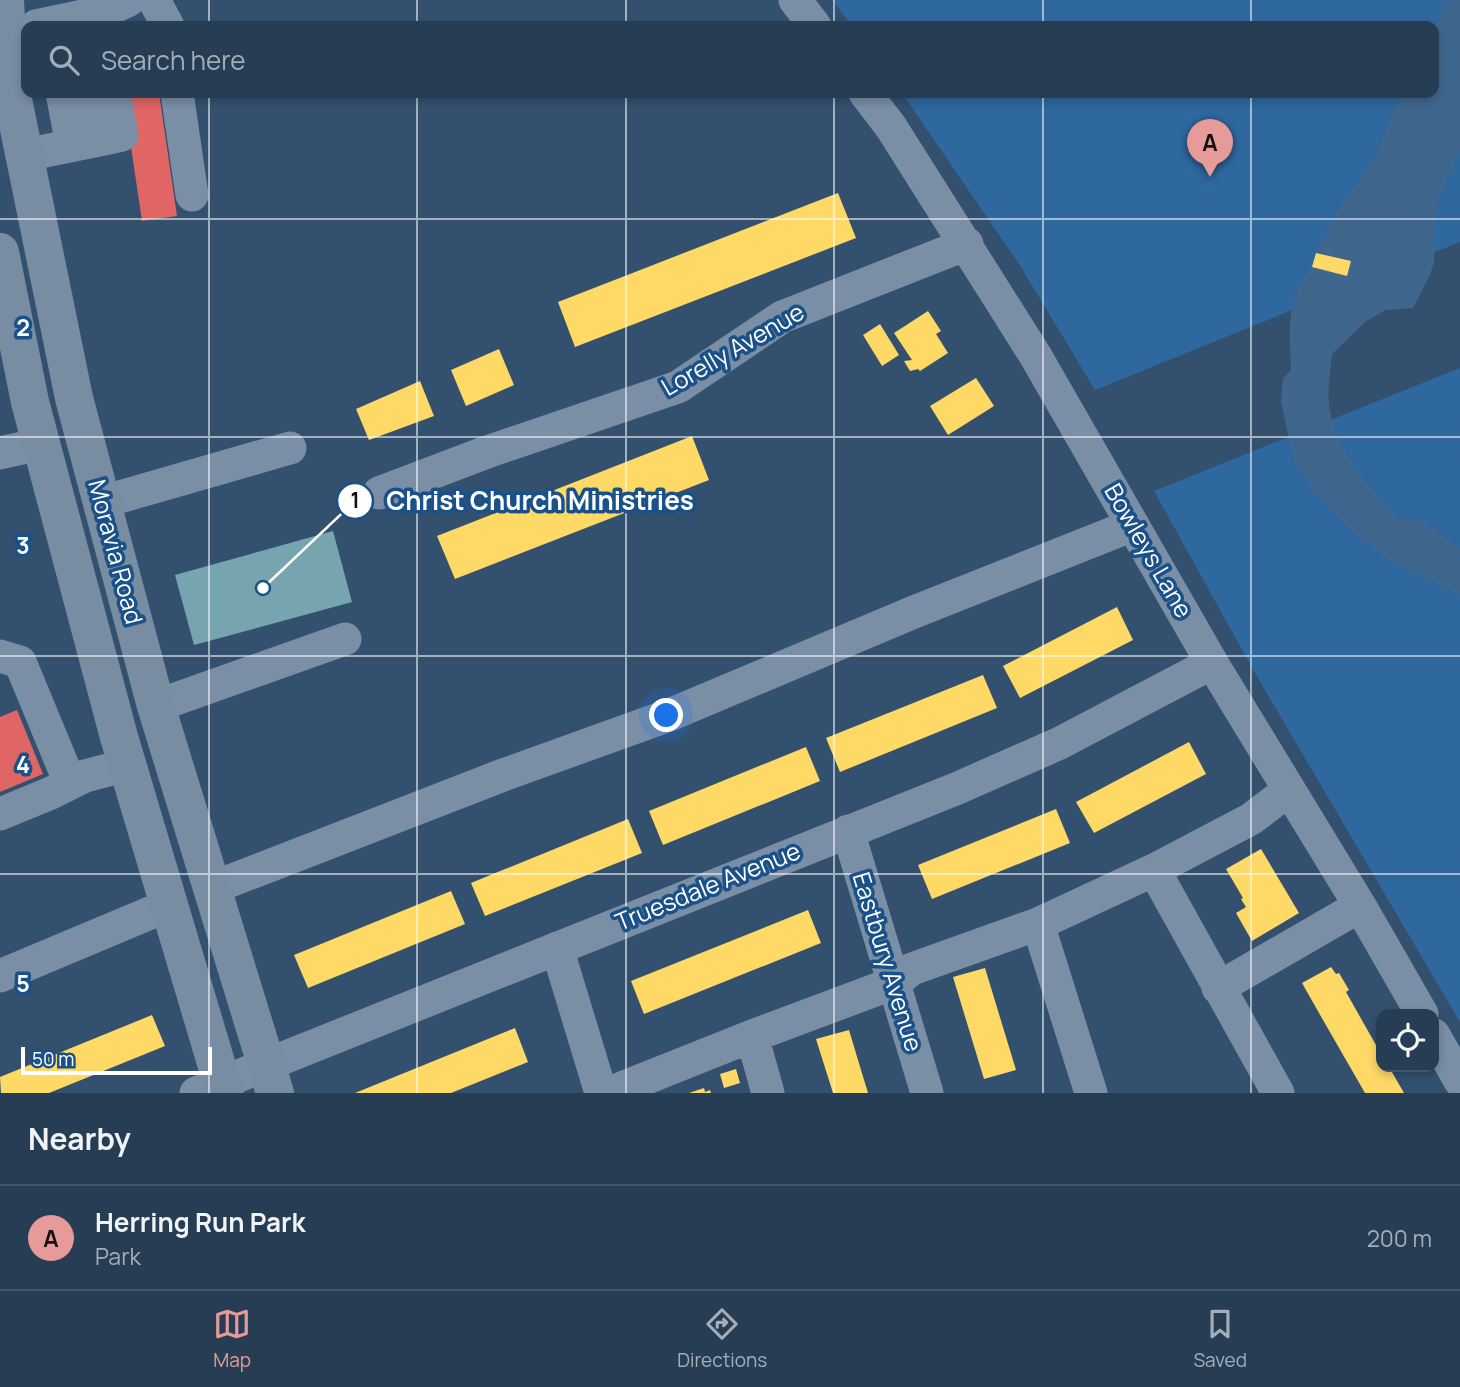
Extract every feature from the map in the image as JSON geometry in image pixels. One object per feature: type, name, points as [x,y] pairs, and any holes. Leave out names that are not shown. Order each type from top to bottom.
[{"type":"main road","name":"Moravia Road","points":[[21,66],[9,80],[74,398],[156,706],[270,1080]]},
{"type":"main road","name":"Moravia Road","points":[[0,252],[30,402],[127,765],[169,905],[214,1090]]},
{"type":"street","points":[[155,0],[166,21]]},
{"type":"street","points":[[795,0],[811,21]]},
{"type":"street","points":[[64,98],[83,143]]},
{"type":"street","points":[[83,143],[86,98]]},
{"type":"street","points":[[24,155],[122,135],[115,98]]},
{"type":"street","points":[[178,98],[192,195]]},
{"type":"street","name":"Bowleys Lane","points":[[869,98],[891,127],[967,244],[1035,355],[1212,663],[1360,906],[1419,1009]]},
{"type":"street","name":"Lorelly Avenue","points":[[379,493],[487,452],[678,387],[782,317],[967,244]]},
{"type":"street","points":[[0,453],[41,444]]},
{"type":"street","points":[[102,502],[290,448]]},
{"type":"street","points":[[212,888],[503,775],[667,716],[914,612],[1133,525]]},
{"type":"street","points":[[156,706],[345,639]]},
{"type":"street","points":[[0,656],[20,662],[70,783]]},
{"type":"street","name":"Truesdale Avenue","points":[[214,1090],[270,1080],[557,948],[958,788],[1060,743],[1212,663]]},
{"type":"street","points":[[0,814],[85,775],[127,765]]},
{"type":"street","points":[[609,1093],[894,983],[912,969],[1038,923],[1154,870],[1251,820],[1289,790]]},
{"type":"street","name":"Eastbury Avenue","points":[[848,831],[927,1093]]},
{"type":"street","points":[[1154,870],[1278,1093]]},
{"type":"street","points":[[0,976],[169,905]]},
{"type":"street","points":[[1218,988],[1360,906]]},
{"type":"street","points":[[1038,923],[1091,1093]]},
{"type":"street","points":[[557,948],[600,1093]]},
{"type":"street","points":[[752,1036],[768,1093]]},
{"type":"street","points":[[1439,1044],[1460,1081]]},
{"type":"shaded area","points":[[832,0],[1460,0],[1460,242],[1095,390],[1021,267],[905,98],[1439,98],[1439,21],[848,21]]},
{"type":"shaded area","points":[[1448,0],[1460,0],[1460,150],[1435,207],[1434,262],[1413,308],[1385,310],[1365,322],[1332,354],[1329,398],[1337,436],[1363,479],[1385,505],[1396,517],[1420,520],[1460,548],[1460,594],[1390,561],[1351,530],[1312,488],[1294,461],[1281,402],[1283,379],[1291,370],[1293,303],[1303,279],[1312,267],[1347,276],[1350,261],[1316,253],[1339,209],[1378,154],[1389,120],[1401,98],[1439,98],[1437,21]]},
{"type":"shaded area","points":[[1460,368],[1460,1022],[1255,673],[1154,491]]},
{"type":"building: Homes","points":[[838,193],[856,238],[575,347],[558,302]]},
{"type":"building: Homes","points":[[1316,253],[1351,261],[1347,276],[1312,267]]},
{"type":"building: Homes","points":[[928,311],[941,331],[936,334],[948,353],[920,371],[910,371],[904,361],[912,360],[894,333]]},
{"type":"building: Homes","points":[[880,324],[899,355],[882,366],[863,335]]},
{"type":"building: Homes","points":[[499,349],[514,385],[466,406],[451,370]]},
{"type":"building: Homes","points":[[976,378],[994,406],[948,435],[930,406]]},
{"type":"building: Homes","points":[[420,381],[434,416],[369,440],[356,409]]},
{"type":"building: Homes","points":[[692,436],[709,480],[455,579],[437,536]]},
{"type":"building: Homes","points":[[1117,607],[1133,640],[1020,698],[1003,666]]},
{"type":"building: Homes","points":[[983,675],[997,708],[840,772],[826,738]]},
{"type":"building: Homes","points":[[1189,742],[1206,774],[1094,833],[1076,802]]},
{"type":"building: Homes","points":[[806,747],[820,781],[663,845],[649,811]]},
{"type":"building: Homes","points":[[1056,809],[1070,843],[932,899],[918,865]]},
{"type":"building: Homes","points":[[628,819],[642,853],[485,916],[471,883]]},
{"type":"building: Homes","points":[[1261,849],[1299,913],[1252,941],[1236,913],[1246,907],[1241,899],[1243,898],[1226,869]]},
{"type":"building: Homes","points":[[451,891],[465,924],[308,988],[294,955]]},
{"type":"building: Homes","points":[[808,910],[821,943],[644,1014],[631,981]]},
{"type":"building: Homes","points":[[1331,967],[1336,974],[1339,973],[1349,990],[1346,992],[1376,1045],[1376,1072],[1392,1072],[1404,1093],[1365,1093],[1302,983]]},
{"type":"building: Homes","points":[[985,968],[1016,1070],[984,1079],[953,977]]},
{"type":"building: Homes","points":[[152,1015],[165,1046],[49,1093],[1,1093],[0,1077]]},
{"type":"building: Homes","points":[[515,1028],[528,1062],[451,1093],[355,1093]]},
{"type":"building: Homes","points":[[849,1030],[868,1093],[833,1093],[816,1039]]},
{"type":"building: Homes","points":[[736,1069],[740,1083],[724,1088],[720,1074]]},
{"type":"building: Homes","points":[[704,1088],[705,1092],[710,1090],[711,1093],[689,1093]]},
{"type":"building: Shops","points":[[124,98],[160,98],[177,216],[142,221]]},
{"type":"building: Shops","points":[[17,710],[43,774],[0,792],[0,717]]},
{"type":"building: Public","points":[[333,531],[352,602],[194,645],[175,575]]},
{"type":"place","name":"Herring Run Park","points":[[1210,177]]},
{"type":"place","name":"Christ Church Ministries","points":[[263,588]]}]
